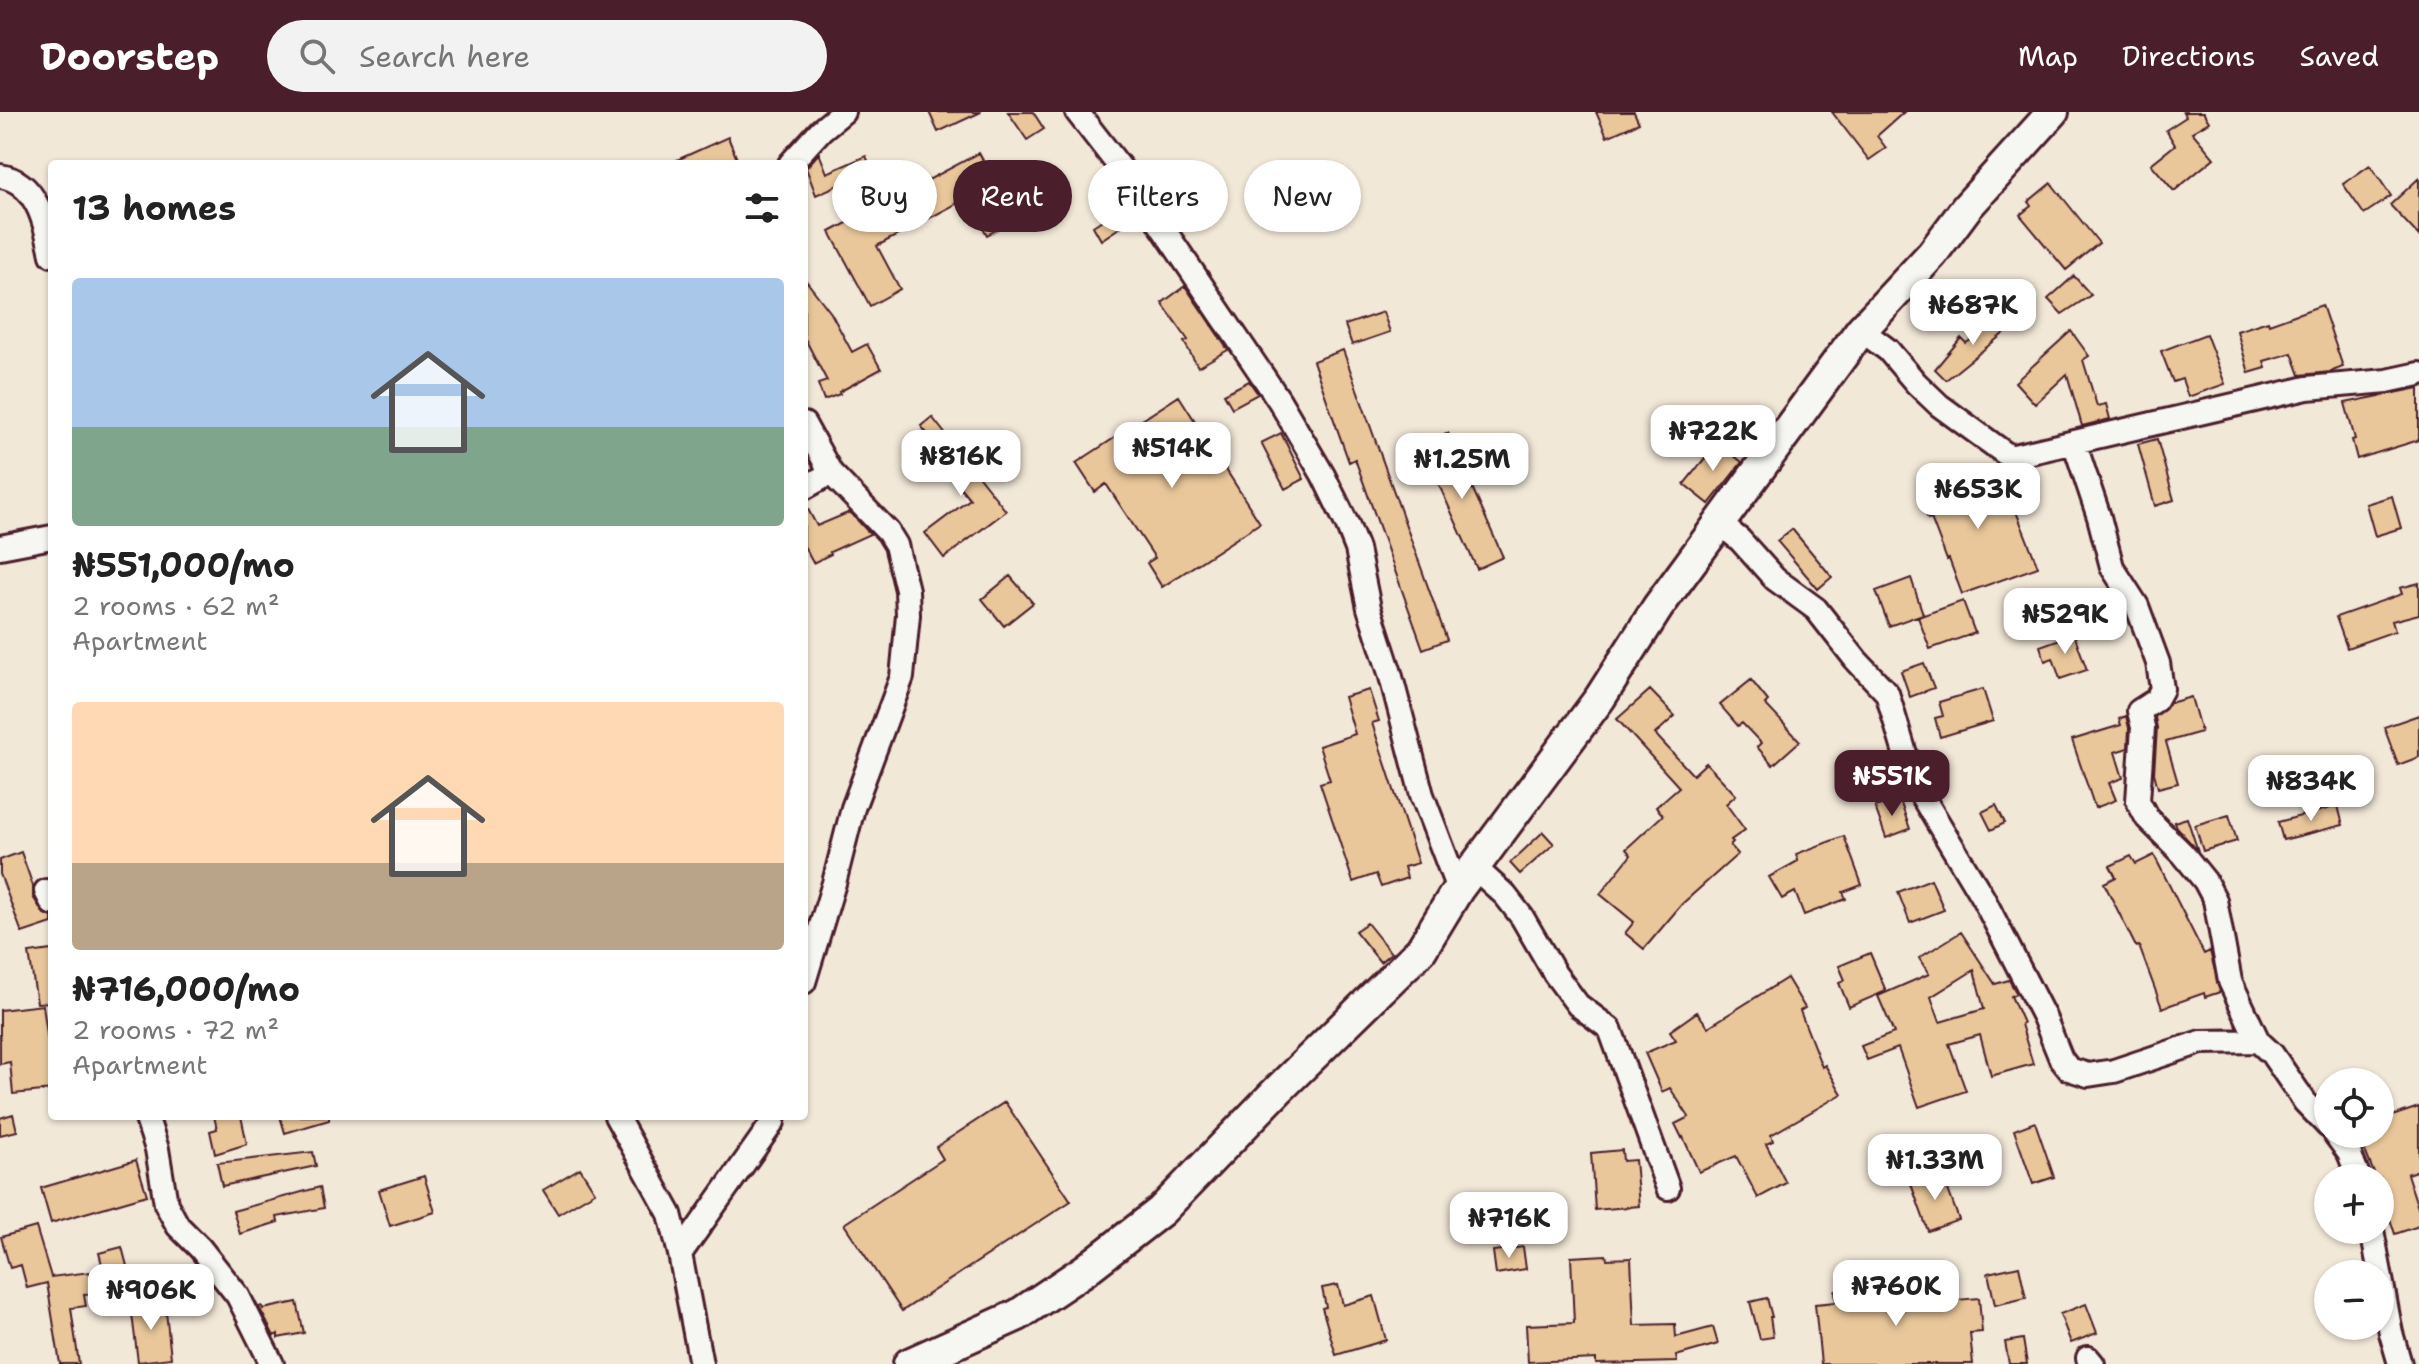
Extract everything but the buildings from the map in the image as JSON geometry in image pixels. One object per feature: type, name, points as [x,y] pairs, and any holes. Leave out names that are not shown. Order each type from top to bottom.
[{"type":"street","points":[[794,160],[821,130],[843,112]]},
{"type":"street","points":[[1077,112],[1133,184],[1279,400],[1323,475],[1357,549],[1369,608],[1390,673],[1422,795],[1466,878],[1505,895],[1578,1005],[1610,1029],[1668,1188]]},
{"type":"street","points":[[909,1364],[1018,1315],[1085,1270],[1161,1211],[1277,1091],[1421,950],[1466,878],[1600,698],[1658,607],[1861,330],[1932,254],[1967,207],[2053,112]]},
{"type":"street","points":[[0,176],[29,191],[45,220],[48,235]]},
{"type":"street","points":[[1861,330],[1888,350],[1939,405],[2010,457],[2307,388],[2415,379]]},
{"type":"street","points":[[808,431],[831,473],[888,532],[896,545],[907,590],[907,647],[902,677],[853,808],[808,969]]},
{"type":"street","points":[[2074,442],[2112,567],[2137,606],[2158,663],[2162,689],[2156,700],[2139,711],[2143,727],[2138,801],[2147,818],[2205,881],[2215,900],[2230,981],[2258,1041],[2272,1054],[2314,1111]]},
{"type":"street","points":[[808,486],[831,473]]},
{"type":"street","points":[[1719,523],[1740,540],[1775,579],[1816,609],[1887,693],[1919,791],[1983,898],[2044,1017],[2061,1059],[2069,1069],[2088,1075],[2114,1071],[2201,1042],[2258,1041]]},
{"type":"street","points":[[0,547],[48,538]]},
{"type":"street","points":[[147,1120],[157,1149],[166,1204],[178,1226],[238,1296],[272,1364]]},
{"type":"street","points":[[618,1120],[670,1214],[701,1364]]},
{"type":"street","points":[[680,1254],[773,1120]]},
{"type":"street","points":[[2375,1244],[2400,1364]]}]
